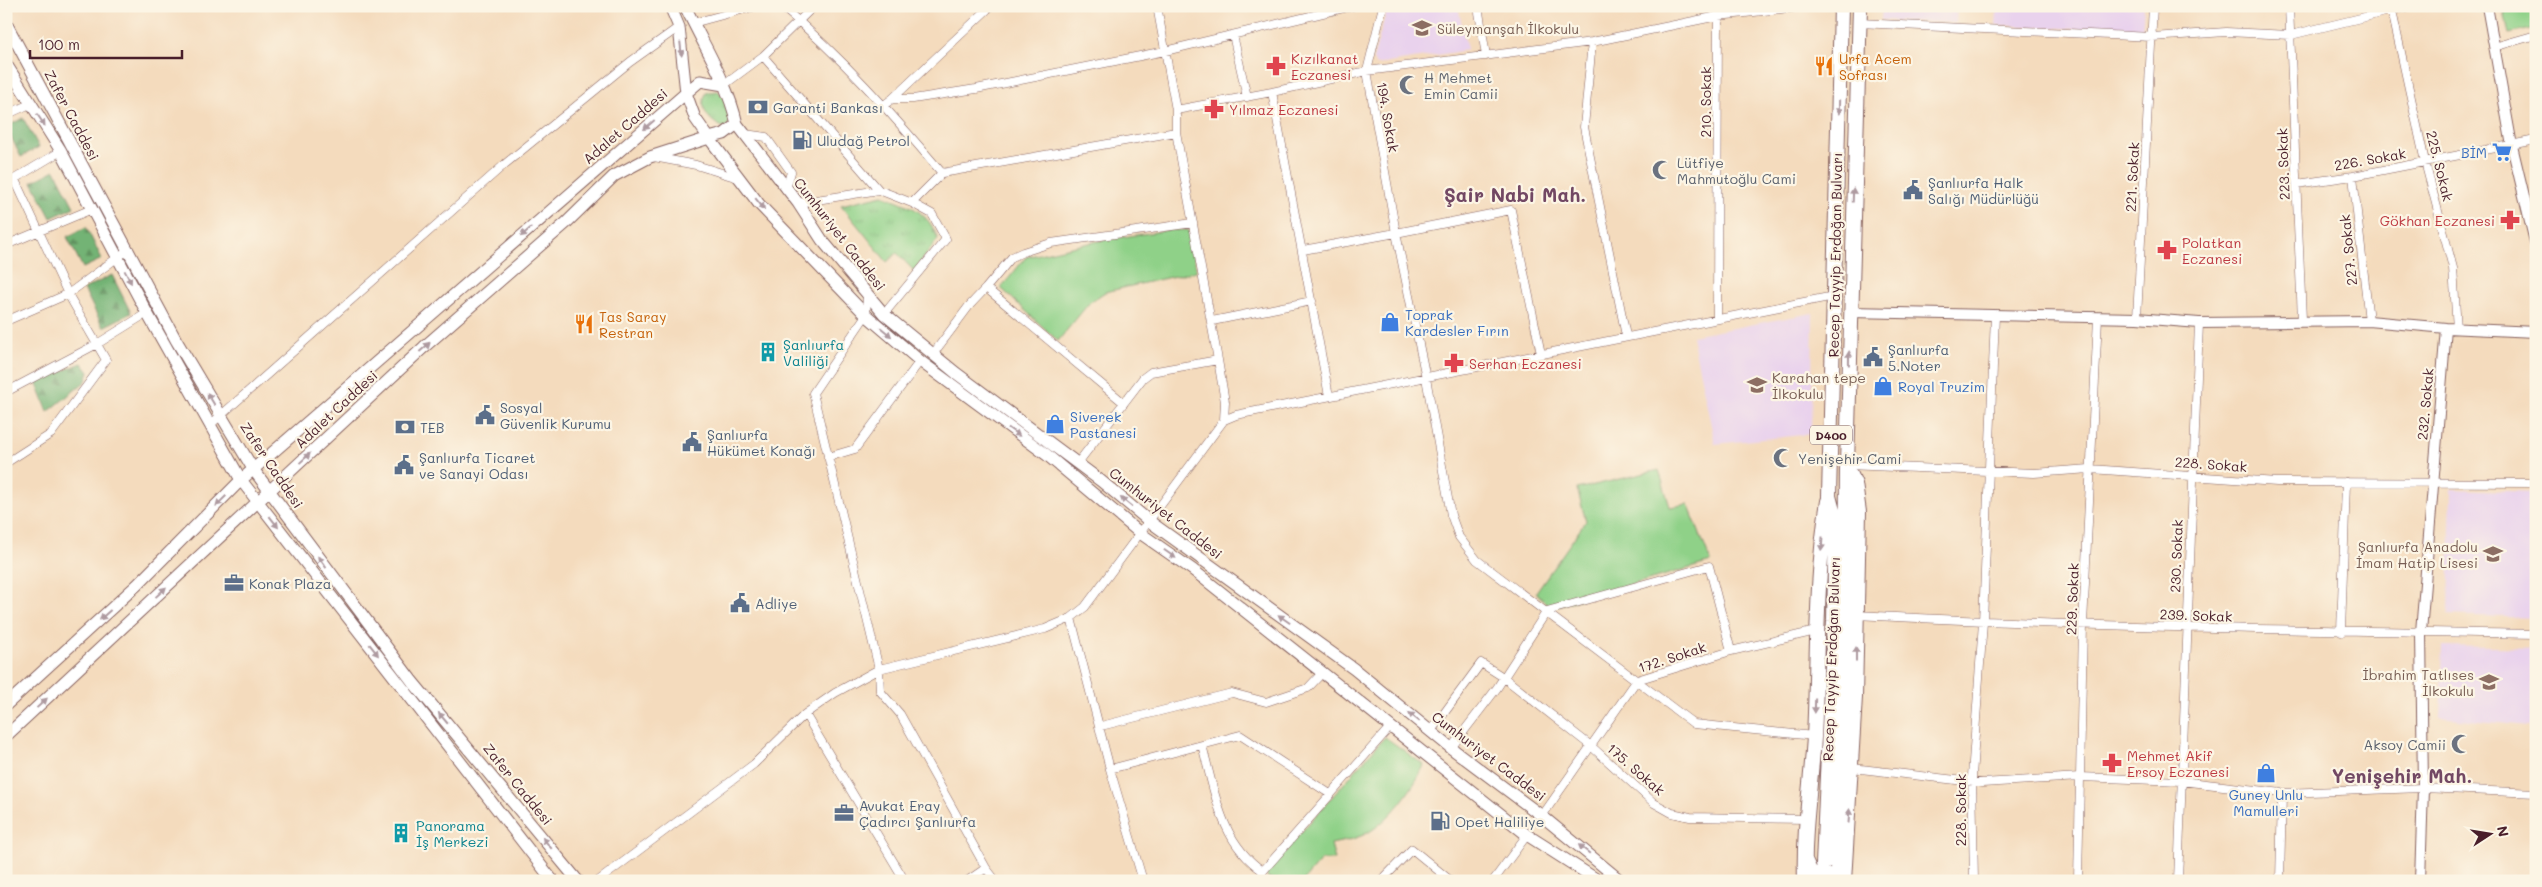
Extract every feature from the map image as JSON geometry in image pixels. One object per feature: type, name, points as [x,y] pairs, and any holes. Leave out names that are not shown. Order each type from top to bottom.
[{"type":"highway","name":"Recep Tayyip Erdoğan Bulvarı","points":[[1834,863],[1836,522],[1829,496],[1841,6]]},
{"type":"highway","name":"Recep Tayyip Erdoğan Bulvarı","points":[[1834,863],[1846,616],[1850,312],[1860,6]]},
{"type":"highway","points":[[1804,854],[1810,872],[1818,876],[1833,875],[1852,768],[1859,512],[1855,484],[1847,465]]},
{"type":"highway","points":[[1805,881],[1804,854],[1814,736],[1816,630],[1823,534],[1829,496]]},
{"type":"highway","points":[[1834,863],[1844,881]]},
{"type":"main road","points":[[670,6],[679,27],[686,93],[695,118],[709,138],[724,134],[737,124],[734,108],[724,85],[685,6]]},
{"type":"main road","name":"Zafer Caddesi","points":[[6,23],[47,102],[129,249],[144,282],[253,470],[412,681],[578,881]]},
{"type":"main road","name":"Zafer Caddesi","points":[[6,64],[61,151],[118,258],[242,480],[553,881]]},
{"type":"main road","points":[[686,93],[700,81],[724,85]]},
{"type":"main road","name":"Adalet Caddesi","points":[[6,705],[137,585],[253,470],[686,93]]},
{"type":"main road","name":"Cumhuriyet Caddesi","points":[[737,124],[798,203],[822,240],[884,314],[1149,521],[1218,573],[1354,669],[1451,748],[1542,816],[1621,881]]},
{"type":"main road","name":"Adalet Caddesi","points":[[6,736],[424,347],[566,223],[614,176],[650,157],[709,138]]},
{"type":"main road","name":"Cumhuriyet Caddesi","points":[[709,138],[759,204],[866,315],[920,361],[1047,455],[1140,533],[1193,570],[1527,835],[1599,881]]},
{"type":"street","points":[[693,23],[756,6]]},
{"type":"street","points":[[781,6],[800,22],[884,105],[942,173]]},
{"type":"street","points":[[724,85],[763,56],[800,22],[814,6]]},
{"type":"street","points":[[884,105],[991,6]]},
{"type":"street","points":[[1157,6],[1176,110],[1176,132],[1212,321],[1225,402],[1224,420]]},
{"type":"street","points":[[892,99],[976,89],[1165,51],[1352,6]]},
{"type":"street","name":"194. Sokak","points":[[1383,6],[1367,71],[1396,233],[1426,378],[1451,515],[1459,537],[1478,560],[1694,724],[1814,736]]},
{"type":"street","points":[[1478,6],[1486,56]]},
{"type":"street","name":"210. Sokak","points":[[1717,318],[1718,6]]},
{"type":"street","points":[[1176,110],[1272,92],[1367,71],[1592,42],[1718,16],[1808,6]]},
{"type":"street","name":"221. Sokak","points":[[2137,318],[2153,6]]},
{"type":"street","name":"223. Sokak","points":[[2289,6],[2302,320]]},
{"type":"street","points":[[1859,24],[2152,37],[2226,32],[2291,35],[2410,6]]},
{"type":"street","points":[[2487,6],[2512,146],[2536,246]]},
{"type":"street","name":"225. Sokak","points":[[2392,11],[2425,162],[2453,268],[2451,329]]},
{"type":"street","points":[[210,425],[505,164],[630,62],[679,27]]},
{"type":"street","points":[[1233,35],[1247,97]]},
{"type":"street","points":[[2494,47],[2536,36]]},
{"type":"street","points":[[1592,42],[1584,127],[1626,336]]},
{"type":"street","points":[[763,56],[879,190],[912,203],[932,214],[946,239],[884,314]]},
{"type":"street","points":[[1272,92],[1329,396]]},
{"type":"street","points":[[6,115],[30,104]]},
{"type":"street","points":[[912,203],[942,173],[1176,132]]},
{"type":"street","name":"226. Sokak","points":[[2297,184],[2352,176],[2536,140]]},
{"type":"street","points":[[6,184],[16,180],[61,151]]},
{"type":"street","points":[[650,157],[696,165],[741,178]]},
{"type":"street","name":"227. Sokak","points":[[2352,176],[2369,321]]},
{"type":"street","points":[[6,463],[51,434],[106,360],[68,294],[16,180]]},
{"type":"street","points":[[798,203],[879,190]]},
{"type":"street","points":[[6,245],[92,209]]},
{"type":"street","points":[[1303,250],[1511,210],[1541,354]]},
{"type":"street","points":[[933,354],[969,306],[1012,257],[1051,243],[1193,223]]},
{"type":"street","points":[[6,320],[68,294],[129,249]]},
{"type":"street","points":[[986,288],[1124,403]]},
{"type":"street","points":[[867,295],[866,315],[813,393],[879,669],[880,692],[900,714],[986,868],[996,881]]},
{"type":"street","points":[[598,881],[754,764],[805,714],[835,693],[879,669],[1045,629],[1071,618],[1085,607],[1224,420],[1236,415],[1329,396],[1834,296]]},
{"type":"street","points":[[1212,321],[1312,301]]},
{"type":"street","points":[[6,392],[97,344],[148,312]]},
{"type":"street","points":[[1850,312],[2137,318],[2199,323],[2302,320],[2369,321],[2451,329],[2536,332]]},
{"type":"street","name":"228. Sokak","points":[[1974,881],[1972,782],[1983,622],[1995,315]]},
{"type":"street","name":"229. Sokak","points":[[2078,881],[2083,624],[2098,318]]},
{"type":"street","name":"230. Sokak","points":[[2178,881],[2191,476],[2199,323]]},
{"type":"street","name":"232. Sokak","points":[[2420,881],[2423,788],[2420,632],[2431,482],[2451,329]]},
{"type":"street","points":[[1077,464],[1143,378],[1152,372],[1218,360]]},
{"type":"street","points":[[828,457],[855,449],[920,361]]},
{"type":"street","name":"228. Sokak","points":[[1847,465],[2034,473],[2090,470],[2277,482],[2536,483]]},
{"type":"street","points":[[2341,632],[2346,482]]},
{"type":"street","points":[[1451,748],[1547,611],[1709,566],[1732,651]]},
{"type":"street","name":"239. Sokak","points":[[1856,614],[1983,622],[2341,632],[2536,634]]},
{"type":"street","points":[[1071,618],[1101,726],[1110,769],[1143,881]]},
{"type":"street","name":"172. Sokak","points":[[1542,816],[1637,680],[1732,651],[1816,630]]},
{"type":"street","name":"175. Sokak","points":[[1431,731],[1481,663],[1503,676],[1591,746],[1654,803],[1672,813],[1690,817],[1807,819]]},
{"type":"street","points":[[1101,726],[1232,693],[1266,702],[1308,688],[1323,672]]},
{"type":"street","points":[[805,714],[905,881]]},
{"type":"street","points":[[1260,881],[1263,871],[1391,726]]},
{"type":"street","points":[[1110,769],[1240,735],[1330,794]]},
{"type":"street","points":[[1202,745],[1230,838],[1249,861],[1263,871]]},
{"type":"street","points":[[1852,768],[1972,782],[2080,777],[2182,781],[2282,793],[2423,788],[2536,793]]},
{"type":"street","points":[[2280,881],[2282,793]]},
{"type":"street","points":[[1495,880],[1527,835]]},
{"type":"street","points":[[1381,881],[1412,849],[1451,881]]},
{"type":"street","points":[[967,881],[986,868]]},
{"type":"shaded area","name":"Süleymanşah İlkokulu","points":[[1388,6],[1458,6],[1467,50],[1376,65],[1373,59]]},
{"type":"shaded area","points":[[1882,6],[1957,6],[1956,23],[1881,20]]},
{"type":"shaded area","points":[[1997,6],[2144,6],[2142,32],[1996,25]]},
{"type":"shaded area","name":"Karahan tepe İlkokulu","points":[[1813,313],[1811,434],[1715,444],[1692,336]]},
{"type":"shaded area","name":"Şanlıurfa Anadolu İmam Hatip Lisesi","points":[[2451,489],[2536,492],[2536,618],[2448,615]]},
{"type":"shaded area","name":"İbrahim Tatlıses İlkokulu","points":[[2443,646],[2536,648],[2536,731],[2529,726],[2440,717]]},
{"type":"green space","points":[[2503,6],[2536,6],[2536,28],[2509,34]]},
{"type":"green space","points":[[718,91],[726,100],[731,120],[726,128],[710,119],[704,109],[704,98],[707,92]]},
{"type":"green space","points":[[23,118],[39,147],[21,157],[6,127]]},
{"type":"green space","points":[[55,170],[74,207],[51,218],[32,182]]},
{"type":"green space","points":[[883,195],[916,210],[929,221],[934,229],[938,239],[914,271],[897,253],[887,262],[841,205]]},
{"type":"green space","points":[[86,227],[102,259],[83,268],[67,237]]},
{"type":"green space","points":[[1169,230],[1188,230],[1197,271],[1105,292],[1090,302],[1058,341],[1001,288],[1026,257],[1103,240]]},
{"type":"green space","points":[[112,275],[131,313],[103,327],[84,289]]},
{"type":"green space","points":[[82,363],[89,372],[86,381],[48,412],[36,382]]},
{"type":"green space","points":[[1659,470],[1670,507],[1688,504],[1711,562],[1550,608],[1536,592],[1586,521],[1577,489]]},
{"type":"green space","points":[[1385,737],[1424,765],[1398,806],[1370,831],[1354,839],[1331,844],[1335,860],[1321,860],[1303,881],[1268,879],[1266,872]]},
{"type":"place","name":"Süleymanşah İlkokulu","points":[[1422,28]]},
{"type":"place","name":"Kızılkanat Eczanesi","points":[[1276,66]]},
{"type":"place","name":"Urfa Acem Sofrası","points":[[1824,66]]},
{"type":"place","name":"H Mehmet Emin Camii","points":[[1409,85]]},
{"type":"place","name":"Garanti Bankası","points":[[758,107]]},
{"type":"place","name":"Yılmaz Eczanesi","points":[[1214,109]]},
{"type":"place","name":"Uludağ Petrol","points":[[802,140]]},
{"type":"place","name":"BİM","points":[[2502,152]]},
{"type":"place","name":"Lütfiye Mahmutoğlu Cami","points":[[1662,170]]},
{"type":"place","name":"Şanlıurfa Halk Salığı Müdürlüğü","points":[[1913,190]]},
{"type":"place","name":"Gökhan Eczanesi","points":[[2510,220]]},
{"type":"place","name":"Polatkan Eczanesi","points":[[2167,250]]},
{"type":"place","name":"Toprak Kardesler Fırın","points":[[1390,322]]},
{"type":"place","name":"Tas Saray Restran","points":[[584,324]]},
{"type":"place","name":"Şanlıurfa Valiliği","points":[[768,352]]},
{"type":"place","name":"Şanlıurfa 5.Noter","points":[[1873,357]]},
{"type":"place","name":"Serhan Eczanesi","points":[[1454,363]]},
{"type":"place","name":"Karahan tepe İlkokulu","points":[[1757,385]]},
{"type":"place","name":"Royal Truzim","points":[[1883,386]]},
{"type":"place","name":"Sosyal Güvenlik Kurumu","points":[[485,415]]},
{"type":"place","name":"Siverek Pastanesi","points":[[1055,424]]},
{"type":"place","name":"TEB","points":[[405,427]]},
{"type":"place","name":"Şanlıurfa Hükümet Konağı","points":[[692,442]]},
{"type":"place","name":"Yenişehir Cami","points":[[1783,458]]},
{"type":"place","name":"Şanlıurfa Ticaret ve Sanayi Odası","points":[[404,465]]},
{"type":"place","name":"Şanlıurfa Anadolu İmam Hatip Lisesi","points":[[2493,554]]},
{"type":"place","name":"Konak Plaza","points":[[234,583]]},
{"type":"place","name":"Adliye","points":[[740,603]]},
{"type":"place","name":"İbrahim Tatlıses İlkokulu","points":[[2489,682]]},
{"type":"place","name":"Aksoy Camii","points":[[2461,744]]},
{"type":"place","name":"Mehmet Akif Ersoy Eczanesi","points":[[2112,763]]},
{"type":"place","name":"Guney Unlu Mamulleri","points":[[2266,773]]},
{"type":"place","name":"Avukat Eray Çadırcı Şanlıurfa","points":[[844,813]]},
{"type":"place","name":"Opet Haliliye","points":[[1440,821]]},
{"type":"place","name":"Panorama İş Merkezi","points":[[401,833]]},
{"type":"district","name":"Şair Nabi Mah.","points":[[1515,194]]},
{"type":"district","name":"Yenişehir Mah.","points":[[2402,775]]}]
